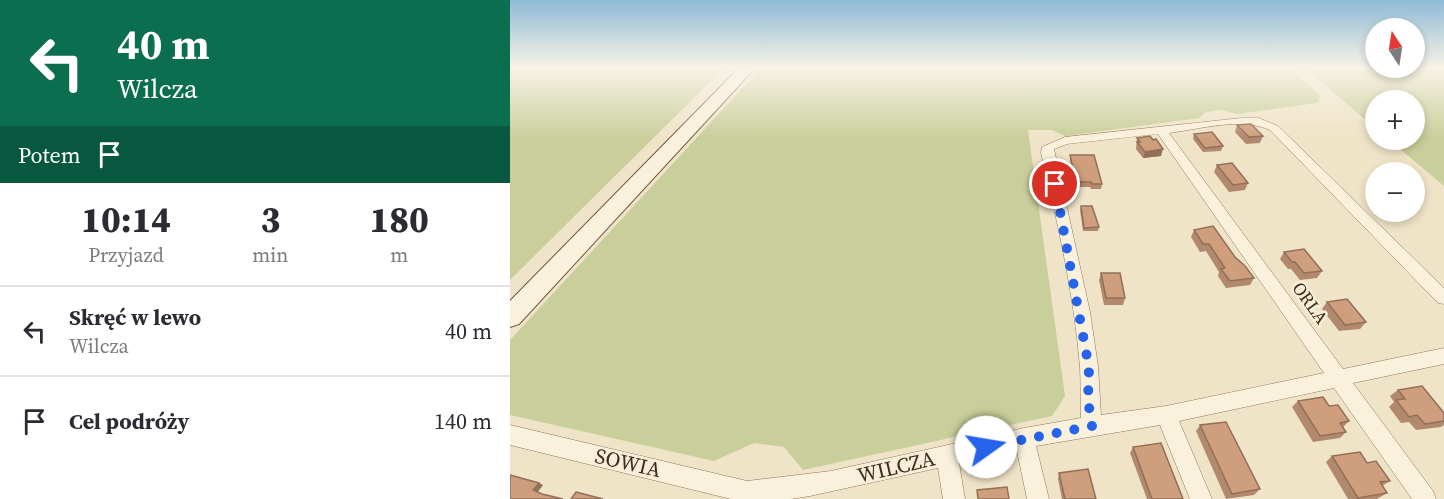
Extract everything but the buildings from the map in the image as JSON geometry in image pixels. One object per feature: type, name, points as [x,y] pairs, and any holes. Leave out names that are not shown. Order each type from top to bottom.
[{"type":"main road","points":[[510,317],[726,91]]},
{"type":"street","points":[[1092,426],[1088,400],[1089,368],[1073,273],[1047,153],[1048,147],[1065,141],[1242,121],[1266,123],[1274,128],[1444,298]]},
{"type":"street","name":"ORLA","points":[[1162,131],[1425,499]]},
{"type":"street","name":"WILCZA","points":[[746,495],[820,484],[1024,438],[1166,415],[1444,356]]},
{"type":"street","points":[[1166,415],[1202,499]]},
{"type":"street","name":"SOWIA","points":[[510,435],[746,495]]},
{"type":"street","points":[[1024,438],[1038,499]]},
{"type":"street","points":[[947,455],[954,499]]},
{"type":"green space","points":[[510,91],[700,91],[510,280]]},
{"type":"green space","points":[[740,91],[1316,91],[1321,96],[1317,103],[1237,114],[1222,110],[1206,112],[1199,118],[1065,136],[1052,130],[1028,130],[1065,396],[1052,416],[803,470],[784,447],[754,443],[714,461],[510,415],[510,340]]},
{"type":"green space","points":[[1332,91],[1365,91],[1365,119]]},
{"type":"green space","points":[[1425,91],[1444,91],[1444,186],[1425,170],[1425,162],[1415,162],[1401,150],[1425,150]]},
{"type":"route","points":[[986,447],[1092,426],[1088,400],[1089,368],[1055,184]]}]
